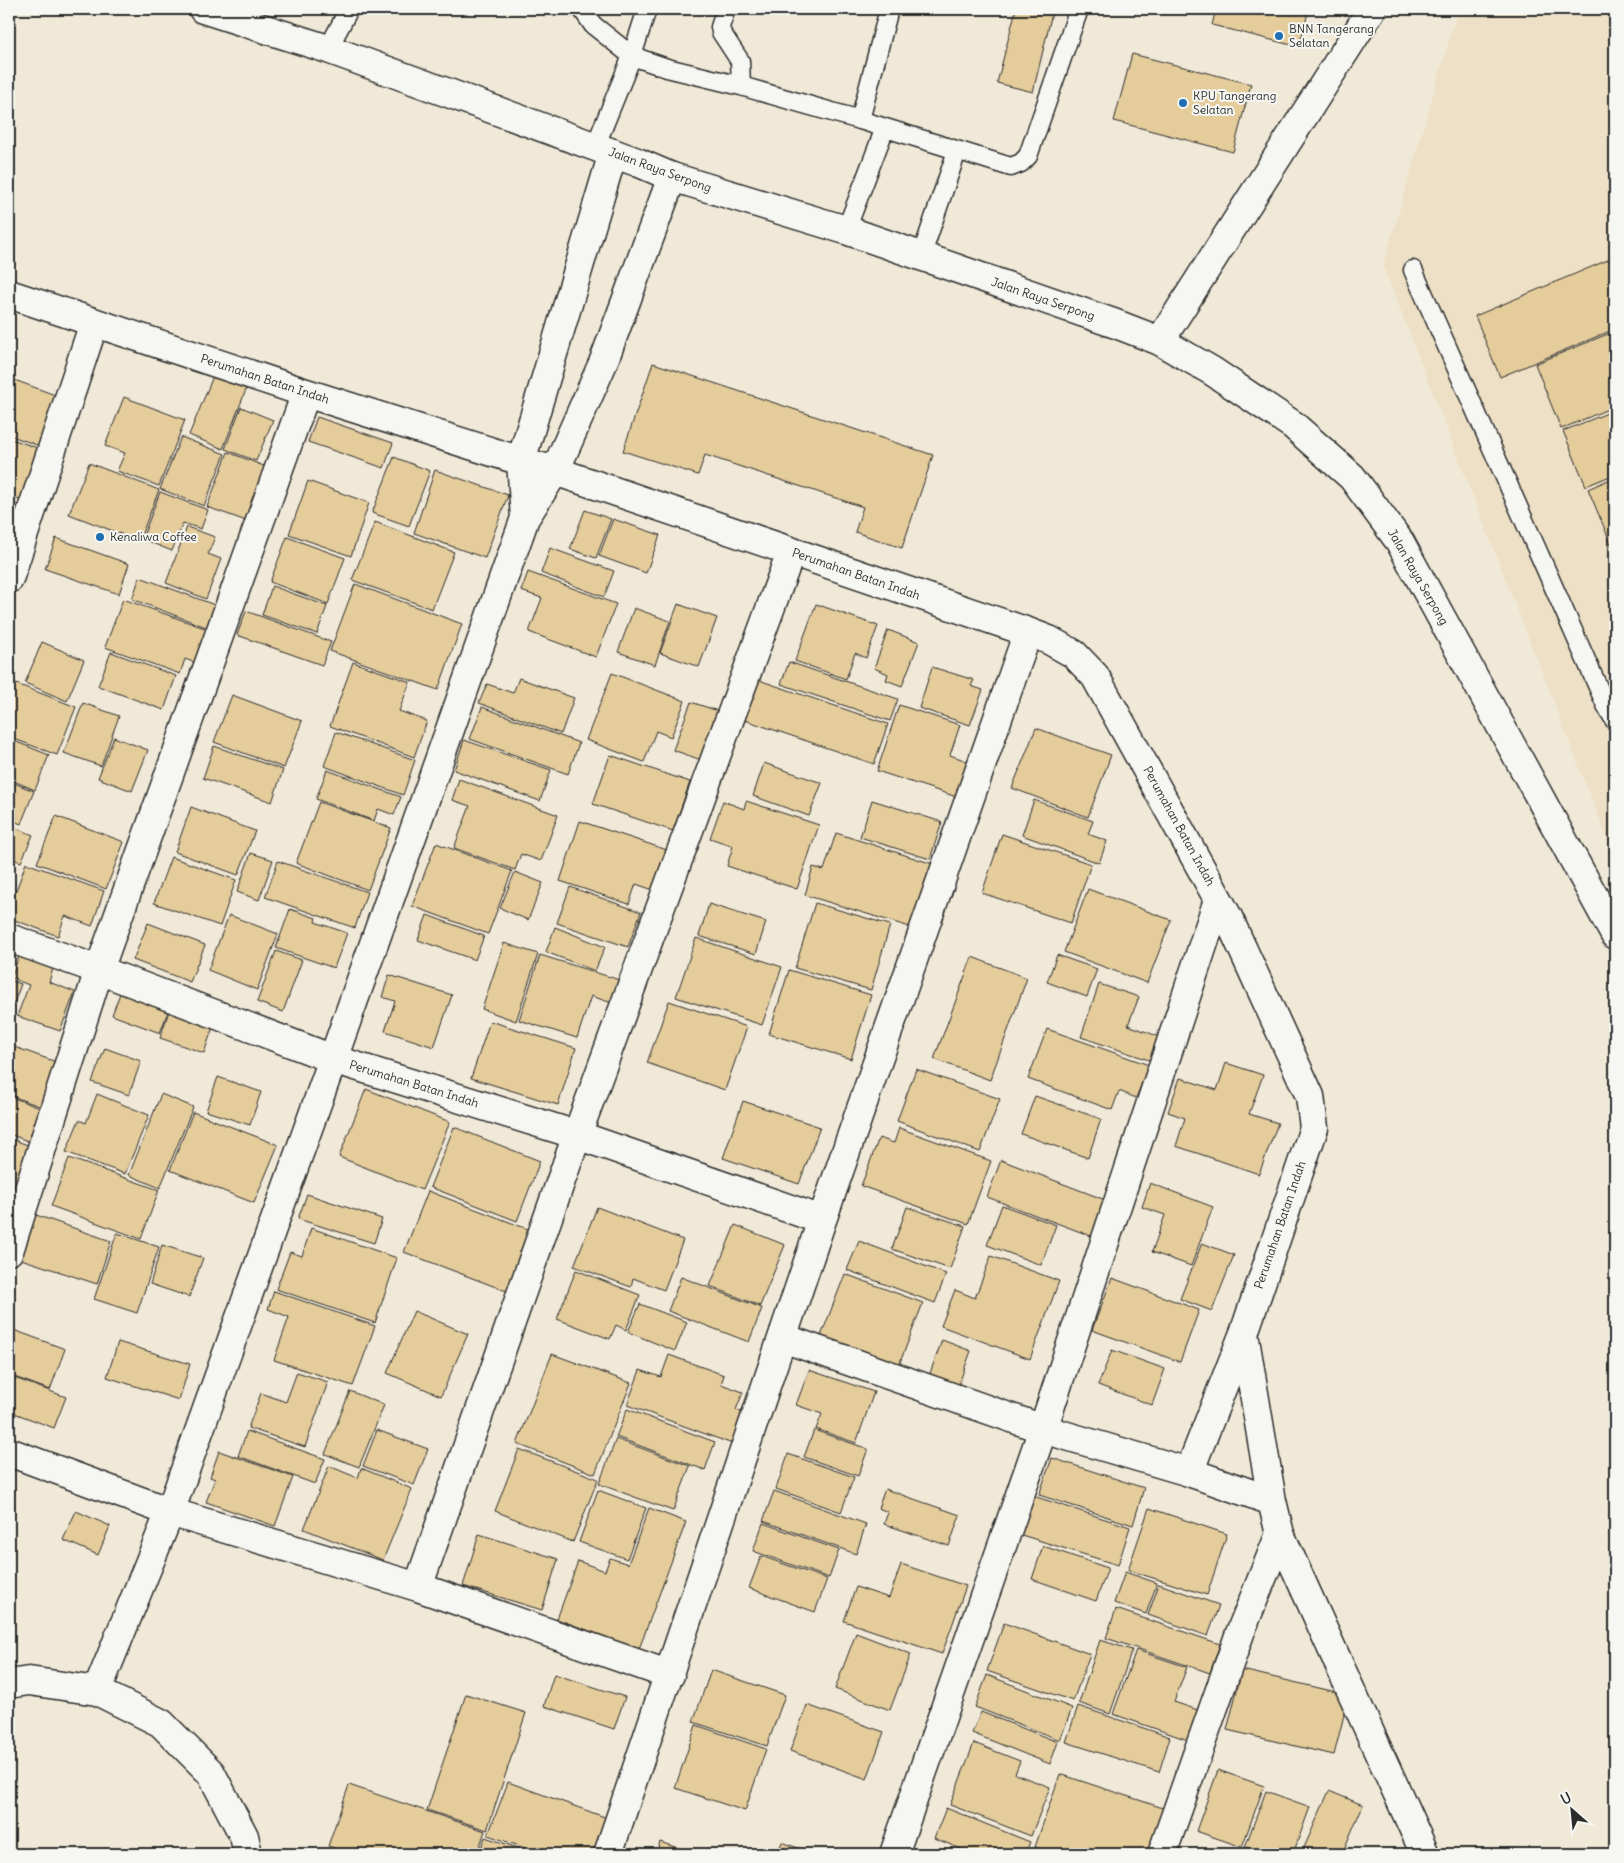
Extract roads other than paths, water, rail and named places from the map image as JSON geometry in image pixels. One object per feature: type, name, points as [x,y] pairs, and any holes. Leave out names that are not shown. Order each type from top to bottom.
[{"type":"street","name":"Jalan Raya Serpong","points":[[203,9],[328,49],[604,150],[672,177],[846,230],[1160,341],[1212,371],[1293,425],[1352,477],[1400,542],[1615,935]]},
{"type":"street","points":[[1160,341],[1372,9]]},
{"type":"street","points":[[525,518],[521,462],[604,150]]},
{"type":"street","points":[[97,1691],[170,1512],[334,1059],[525,518],[555,470],[603,363],[672,177]]},
{"type":"street","name":"Perumahan Batan Indah","points":[[9,294],[306,393],[521,462],[555,470],[1028,632],[1049,640],[1074,654],[1095,676],[1228,917],[1310,1096],[1314,1128],[1244,1333],[1272,1501],[1280,1534],[1425,1854]]},
{"type":"street","points":[[9,579],[94,323]]},
{"type":"street","points":[[9,1251],[100,970],[306,393]]},
{"type":"street","points":[[418,1587],[577,1135],[790,552]]},
{"type":"street","points":[[608,1854],[822,1220],[1028,632]]},
{"type":"street","points":[[894,1854],[1043,1428],[1218,900]]},
{"type":"street","name":"Perumahan Batan Indah","points":[[9,938],[100,970],[334,1059],[577,1135],[822,1220]]},
{"type":"street","points":[[1189,1472],[1244,1333]]},
{"type":"street","points":[[783,1338],[1043,1428],[1189,1472],[1272,1501]]},
{"type":"street","points":[[9,1452],[170,1512],[418,1587],[670,1675]]},
{"type":"street","points":[[1162,1854],[1240,1633],[1280,1534]]},
{"type":"street","points":[[9,1684],[29,1681],[97,1691],[161,1723],[211,1773],[244,1836],[248,1854]]},
{"type":"lane","points":[[328,49],[349,9]]},
{"type":"lane","points":[[582,9],[593,25],[632,56],[667,68],[741,86],[860,120],[957,152],[1011,167],[1021,163],[1028,156],[1080,9]]},
{"type":"lane","points":[[604,150],[646,9]]},
{"type":"lane","points":[[726,9],[720,26],[721,32],[740,61],[741,86]]},
{"type":"lane","points":[[860,120],[890,9]]},
{"type":"lane","points":[[846,230],[885,128]]},
{"type":"lane","points":[[921,257],[957,152]]},
{"type":"lane","points":[[1413,270],[1606,705],[1615,721]]},
{"type":"place","name":"BNN Tangerang Selatan","points":[[1279,36]]},
{"type":"place","name":"KPU Tangerang Selatan","points":[[1183,103]]},
{"type":"place","name":"Kenaliwa Coffee","points":[[100,537]]}]
